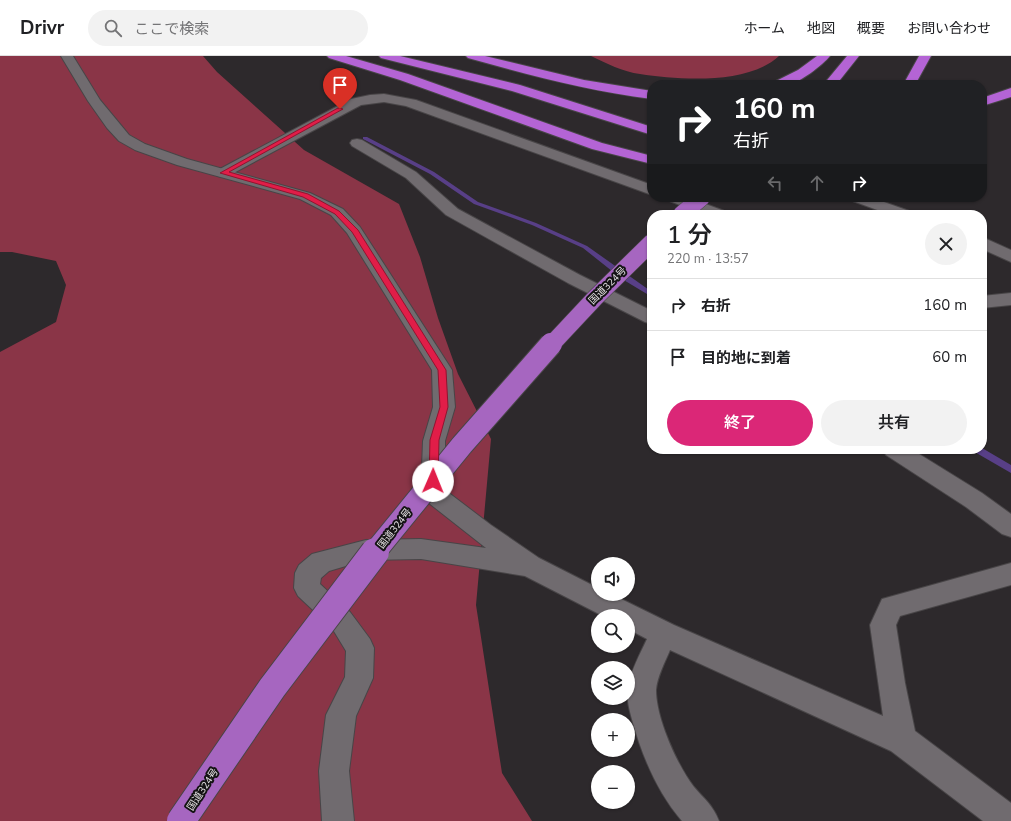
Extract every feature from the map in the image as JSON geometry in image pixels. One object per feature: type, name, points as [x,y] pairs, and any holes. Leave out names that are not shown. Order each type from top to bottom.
[{"type":"highway","points":[[333,56],[433,87],[585,142],[647,159]]},
{"type":"highway","points":[[385,56],[516,88],[647,129]]},
{"type":"highway","points":[[436,56],[502,75],[647,121]]},
{"type":"highway","points":[[472,56],[566,80],[608,89],[647,94]]},
{"type":"highway","points":[[789,80],[802,74],[824,56]]},
{"type":"highway","points":[[833,80],[853,56]]},
{"type":"highway","points":[[912,80],[925,56]]},
{"type":"highway","points":[[987,101],[1011,92]]},
{"type":"highway","points":[[687,210],[696,202]]},
{"type":"highway","name":"国道324号","points":[[181,821],[229,748],[315,628],[406,512],[539,355],[593,298],[647,247]]},
{"type":"street","points":[[67,56],[80,75],[94,101],[124,138],[147,150],[182,162],[305,196],[337,212],[354,230],[442,370],[444,407],[434,440],[433,494],[482,532],[530,566],[664,634],[902,740],[1009,821]]},
{"type":"street","points":[[223,173],[356,102],[372,98],[392,98],[411,103],[647,188]]},
{"type":"street","points":[[357,143],[412,175],[452,212],[574,279],[647,316]]},
{"type":"street","points":[[686,202],[707,210]]},
{"type":"street","points":[[869,202],[892,210]]},
{"type":"street","points":[[987,245],[1011,257]]},
{"type":"street","points":[[987,301],[1011,299]]},
{"type":"street","points":[[902,454],[974,500],[1011,527]]},
{"type":"street","points":[[338,821],[334,771],[341,715],[359,678],[360,648],[341,620],[307,588],[308,573],[321,562],[366,550],[421,549],[530,566]]},
{"type":"street","points":[[902,740],[891,683],[883,625],[891,607],[1011,574]]},
{"type":"street","points":[[664,634],[649,665],[642,689],[643,706],[656,750],[682,797],[703,821]]},
{"type":"shaded area","points":[[0,56],[203,56],[217,72],[304,150],[399,204],[420,257],[438,318],[458,374],[491,439],[476,605],[502,773],[532,821],[0,821],[0,352],[56,322],[66,285],[56,261],[12,252],[0,252]]},
{"type":"shaded area","points":[[591,56],[779,56],[766,65],[750,72],[732,76],[693,79],[634,73],[615,67]]},
{"type":"waterway","points":[[365,138],[432,173],[476,203],[534,224],[585,247],[647,292]]},
{"type":"waterway","points":[[985,454],[1011,469]]},
{"type":"route","points":[[340,109],[223,173],[305,196],[337,212],[354,230],[442,370],[444,407],[434,440],[433,481]]}]
